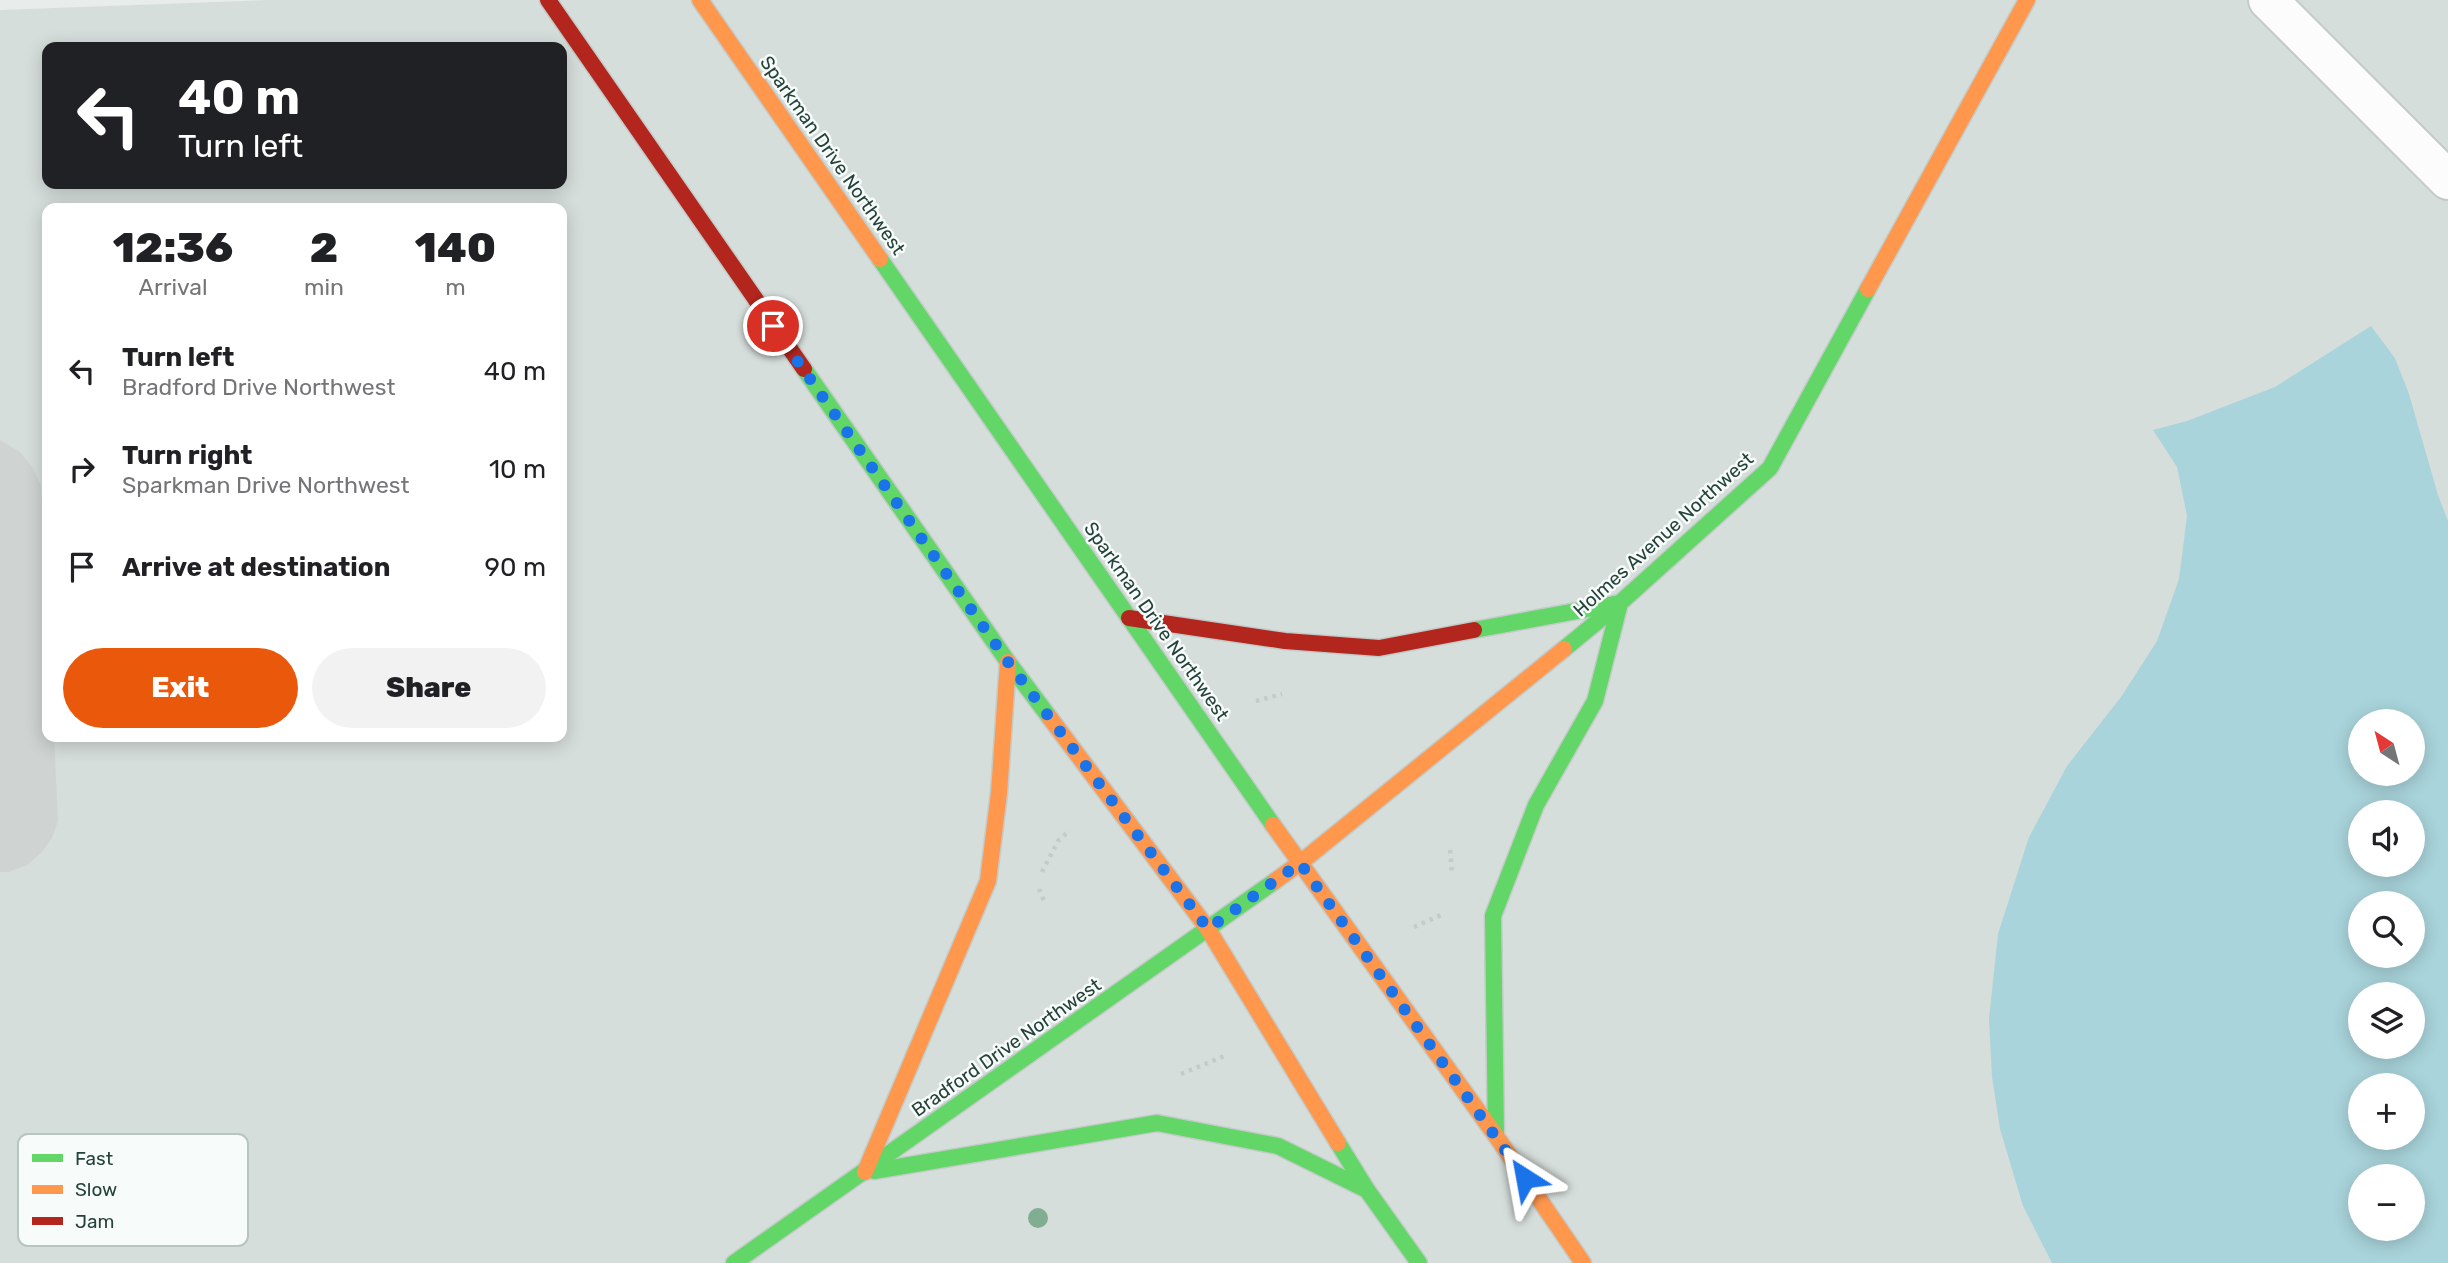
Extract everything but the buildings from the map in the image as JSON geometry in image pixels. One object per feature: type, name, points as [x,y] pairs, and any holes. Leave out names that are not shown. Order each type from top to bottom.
[{"type":"main road","points":[[548,0],[1008,662],[1208,929],[1367,1190],[1419,1263]]},
{"type":"main road","name":"Sparkman Drive Northwest","points":[[700,0],[1300,863],[1496,1136],[1583,1263]]},
{"type":"main road","name":"Holmes Avenue Northwest","points":[[1300,863],[1620,603],[1770,468],[2027,0]]},
{"type":"main road","points":[[1129,618],[1285,640],[1379,648],[1620,603],[1595,701],[1535,805],[1493,916],[1496,1136]]},
{"type":"main road","points":[[865,1172],[988,881],[999,793],[1008,662]]},
{"type":"main road","name":"Bradford Drive Northwest","points":[[734,1263],[1300,863]]},
{"type":"main road","points":[[865,1172],[1157,1122],[1278,1146],[1367,1190]]},
{"type":"street","points":[[2268,0],[2448,180]]},
{"type":"path","points":[[1044,901],[1036,883],[1058,841],[1075,826]]},
{"type":"path","points":[[1172,1078],[1227,1055]]},
{"type":"shaded area","points":[[269,0],[2448,0],[2448,1263],[0,1263],[0,10]]},
{"type":"water","points":[[2371,326],[2395,358],[2409,394],[2448,521],[2448,1263],[2052,1263],[2023,1206],[2000,1129],[1992,1077],[1989,1019],[1998,934],[2029,837],[2067,766],[2121,697],[2157,641],[2179,579],[2187,516],[2177,467],[2153,430],[2187,421],[2275,387]]},
{"type":"traffic: fast","points":[[880,259],[1273,825]]},
{"type":"traffic: fast","points":[[1564,649],[1620,603],[1770,468],[1868,289]]},
{"type":"traffic: fast","points":[[804,369],[1050,718]]},
{"type":"traffic: fast","points":[[1474,630],[1620,603],[1595,701],[1536,805],[1493,916],[1496,1136]]},
{"type":"traffic: fast","points":[[734,1263],[1275,881]]},
{"type":"traffic: fast","points":[[874,1171],[1157,1123],[1278,1146],[1367,1190]]},
{"type":"traffic: fast","points":[[1338,1143],[1367,1190],[1419,1263]]},
{"type":"traffic: slow","points":[[700,0],[880,259]]},
{"type":"traffic: slow","points":[[1868,289],[2027,0]]},
{"type":"traffic: slow","points":[[1275,881],[1564,649]]},
{"type":"traffic: slow","points":[[865,1172],[988,881],[999,793],[1008,662]]},
{"type":"traffic: slow","points":[[1050,718],[1208,929],[1338,1143]]},
{"type":"traffic: slow","points":[[1273,825],[1496,1136],[1583,1263]]},
{"type":"traffic: jam","points":[[548,0],[804,369]]},
{"type":"traffic: jam","points":[[1129,618],[1285,641],[1379,648],[1474,630]]},
{"type":"route","points":[[773,326],[1008,662],[1208,929],[1300,863],[1525,1178]]}]
